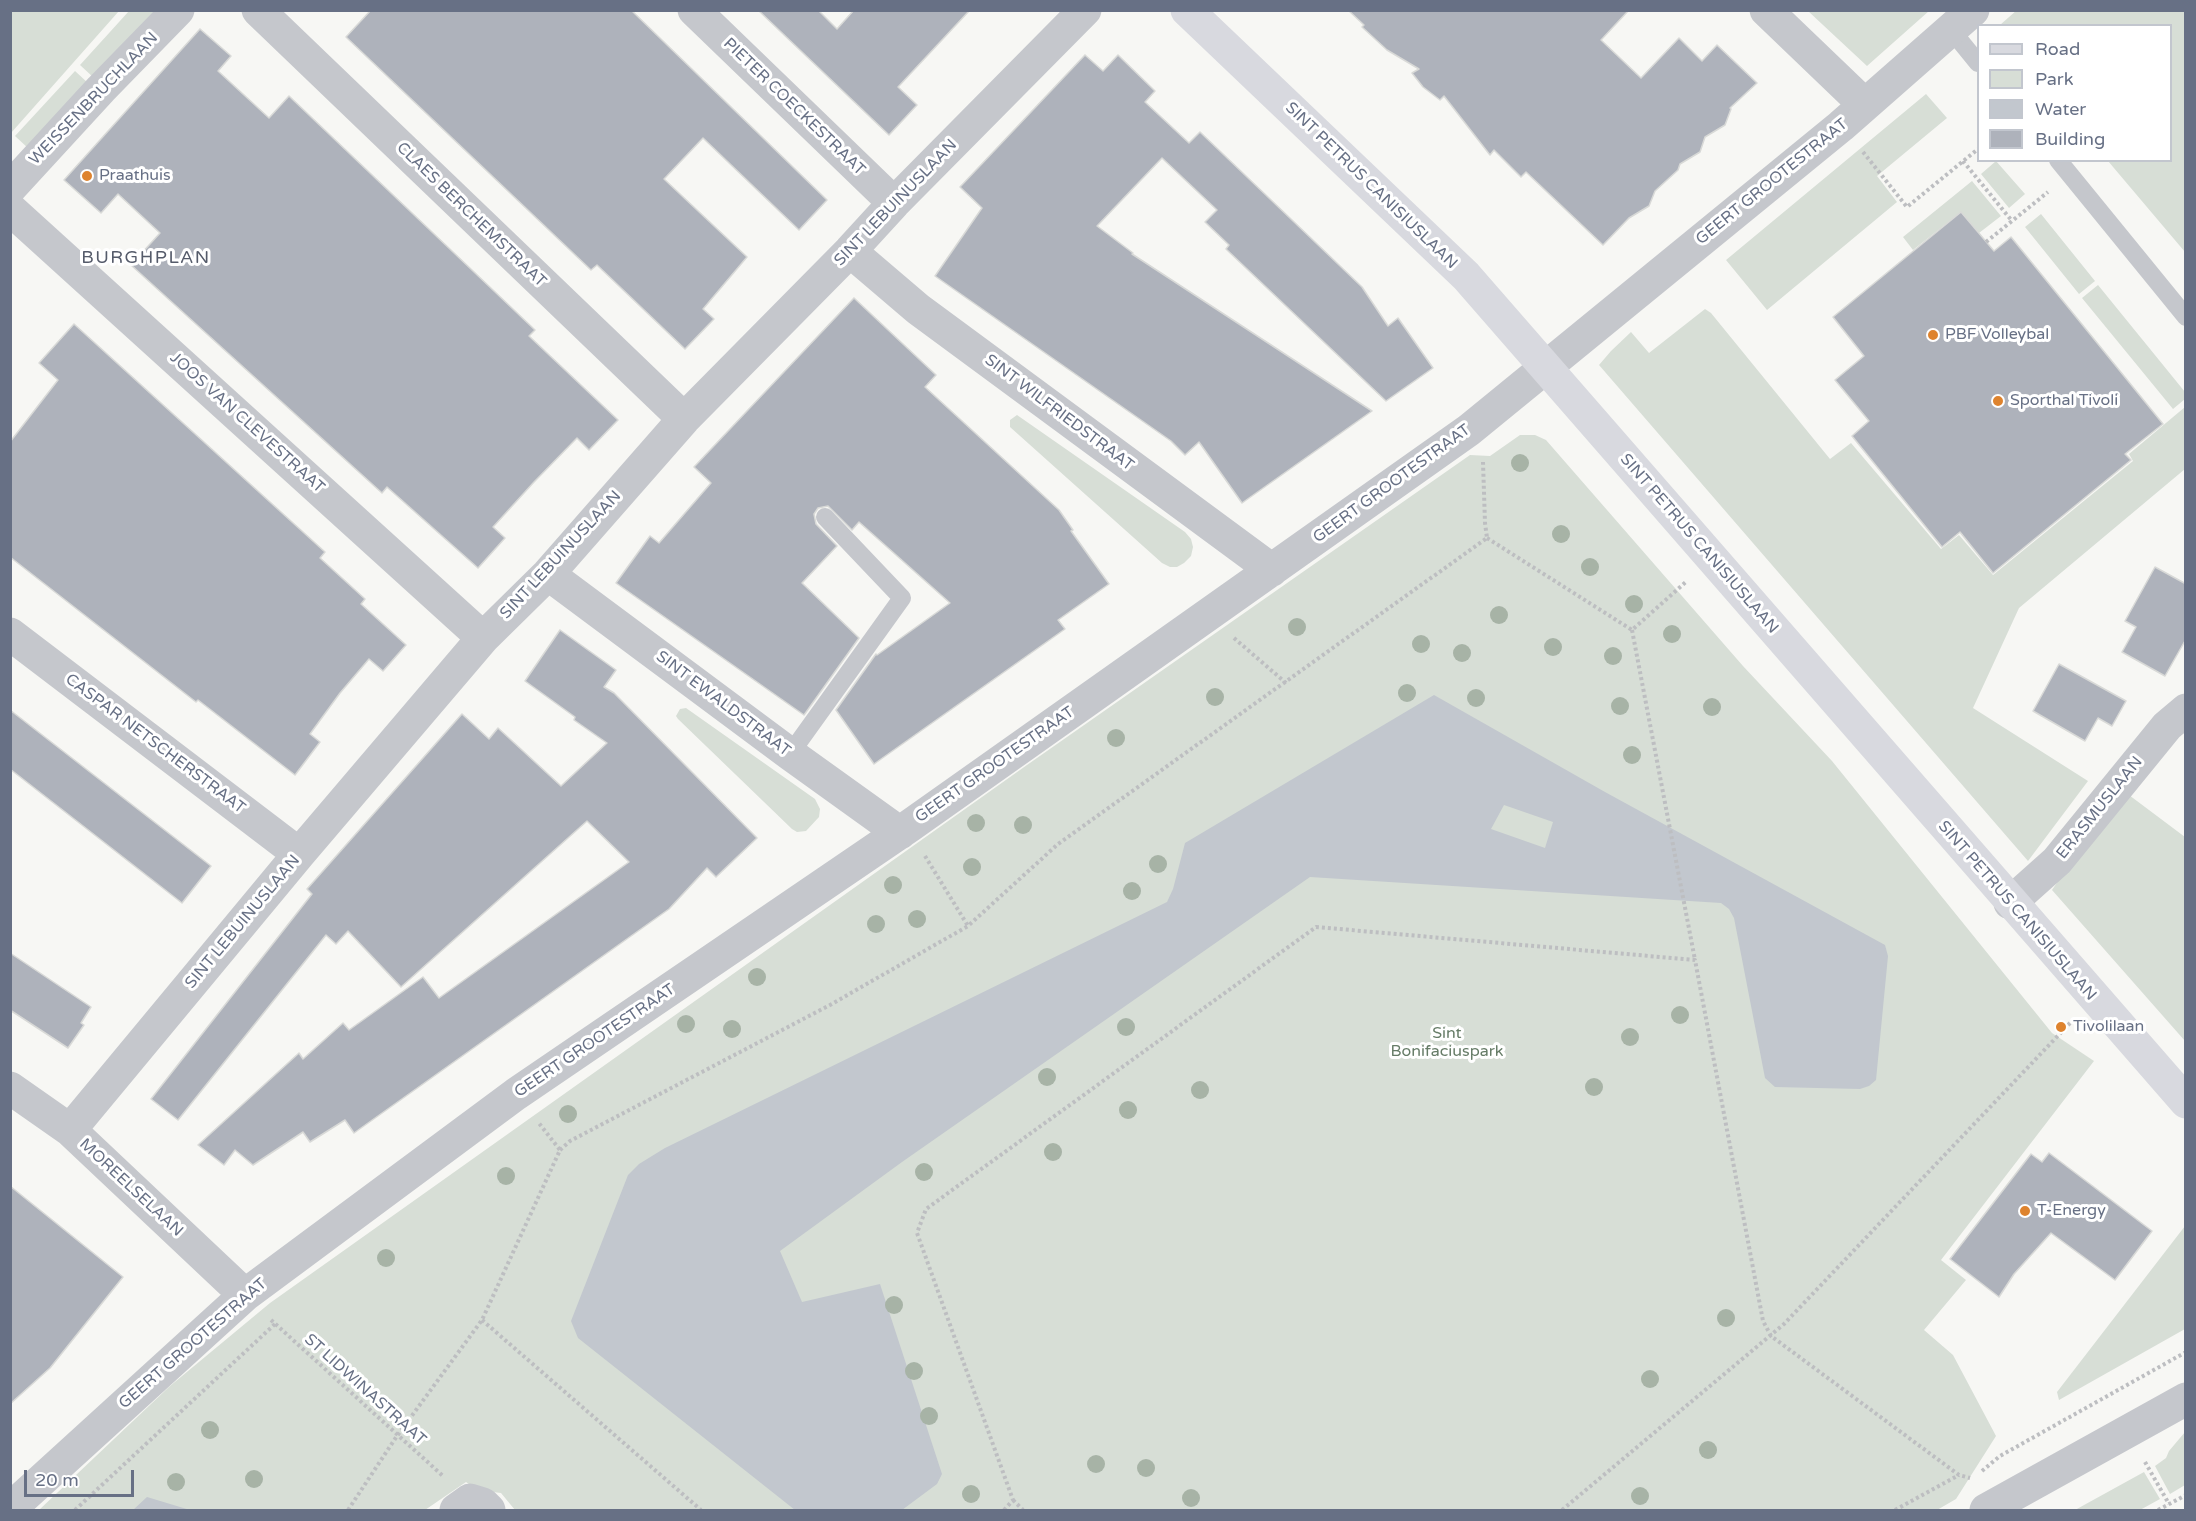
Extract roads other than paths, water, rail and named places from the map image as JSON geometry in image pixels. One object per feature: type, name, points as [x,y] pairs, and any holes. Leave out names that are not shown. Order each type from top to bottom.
[{"type":"main road","name":"SINT PETRUS CANISIUSLAAN","points":[[1186,10],[1466,276],[2010,903],[2186,1102]]},
{"type":"street","name":"WEISSENBRUCHLAAN","points":[[10,188],[178,10]]},
{"type":"street","name":"CLAES BERCHEMSTRAAT","points":[[258,10],[684,419]]},
{"type":"street","name":"PIETER COECKESTRAAT","points":[[694,10],[894,203]]},
{"type":"street","name":"SINT LEBUINUSLAAN","points":[[70,1130],[299,854],[483,638],[548,574],[684,419],[1085,10]]},
{"type":"street","points":[[1766,10],[1853,115]]},
{"type":"street","name":"GEERT GROOTESTRAAT","points":[[10,1509],[245,1295],[516,1094],[904,830],[1469,430],[1853,115],[1963,21]]},
{"type":"street","name":"JOOS VAN CLEVESTRAAT","points":[[10,209],[483,638]]},
{"type":"street","name":"SINT WILFRIEDSTRAAT","points":[[850,252],[918,309],[1272,570]]},
{"type":"street","name":"SINT EWALDSTRAAT","points":[[548,574],[790,754],[904,830]]},
{"type":"street","name":"CASPAR NETSCHERSTRAAT","points":[[13,641],[299,854]]},
{"type":"street","name":"ERASMUSLAAN","points":[[2010,903],[2057,861],[2167,726],[2186,710]]},
{"type":"street","name":"MOREELSELAAN","points":[[10,1088],[70,1130],[245,1295]]},
{"type":"street","points":[[1982,1496],[2127,1430],[2186,1399]]},
{"type":"lane","points":[[1963,21],[1977,60]]},
{"type":"lane","points":[[2064,168],[2186,317]]},
{"type":"lane","points":[[790,754],[902,598],[825,517]]},
{"type":"water","points":[[1434,695],[1605,792],[1885,945],[1888,956],[1876,1080],[1860,1089],[1775,1087],[1765,1078],[1734,918],[1729,909],[1721,903],[1310,877],[902,1162],[780,1251],[802,1302],[880,1284],[942,1474],[937,1484],[902,1510],[795,1510],[578,1338],[571,1321],[628,1175],[639,1164],[665,1148],[1167,902],[1173,889],[1185,843]],"holes":[[[1504,805],[1553,822],[1545,848],[1491,829]]]},
{"type":"water","points":[[147,1497],[190,1510],[133,1510]]},
{"type":"place","name":"Praathuis","points":[[87,176]]},
{"type":"place","name":"PBF Volleybal","points":[[1933,335]]},
{"type":"place","name":"Sporthal Tivoli","points":[[1998,401]]},
{"type":"place","name":"Tivolilaan","points":[[2061,1027]]},
{"type":"place","name":"T-Energy","points":[[2025,1211]]},
{"type":"district","name":"BURGHPLAN","points":[[146,258]]},
{"type":"park label","name":"Sint Bonifaciuspark","points":[[1447,1043]]}]
